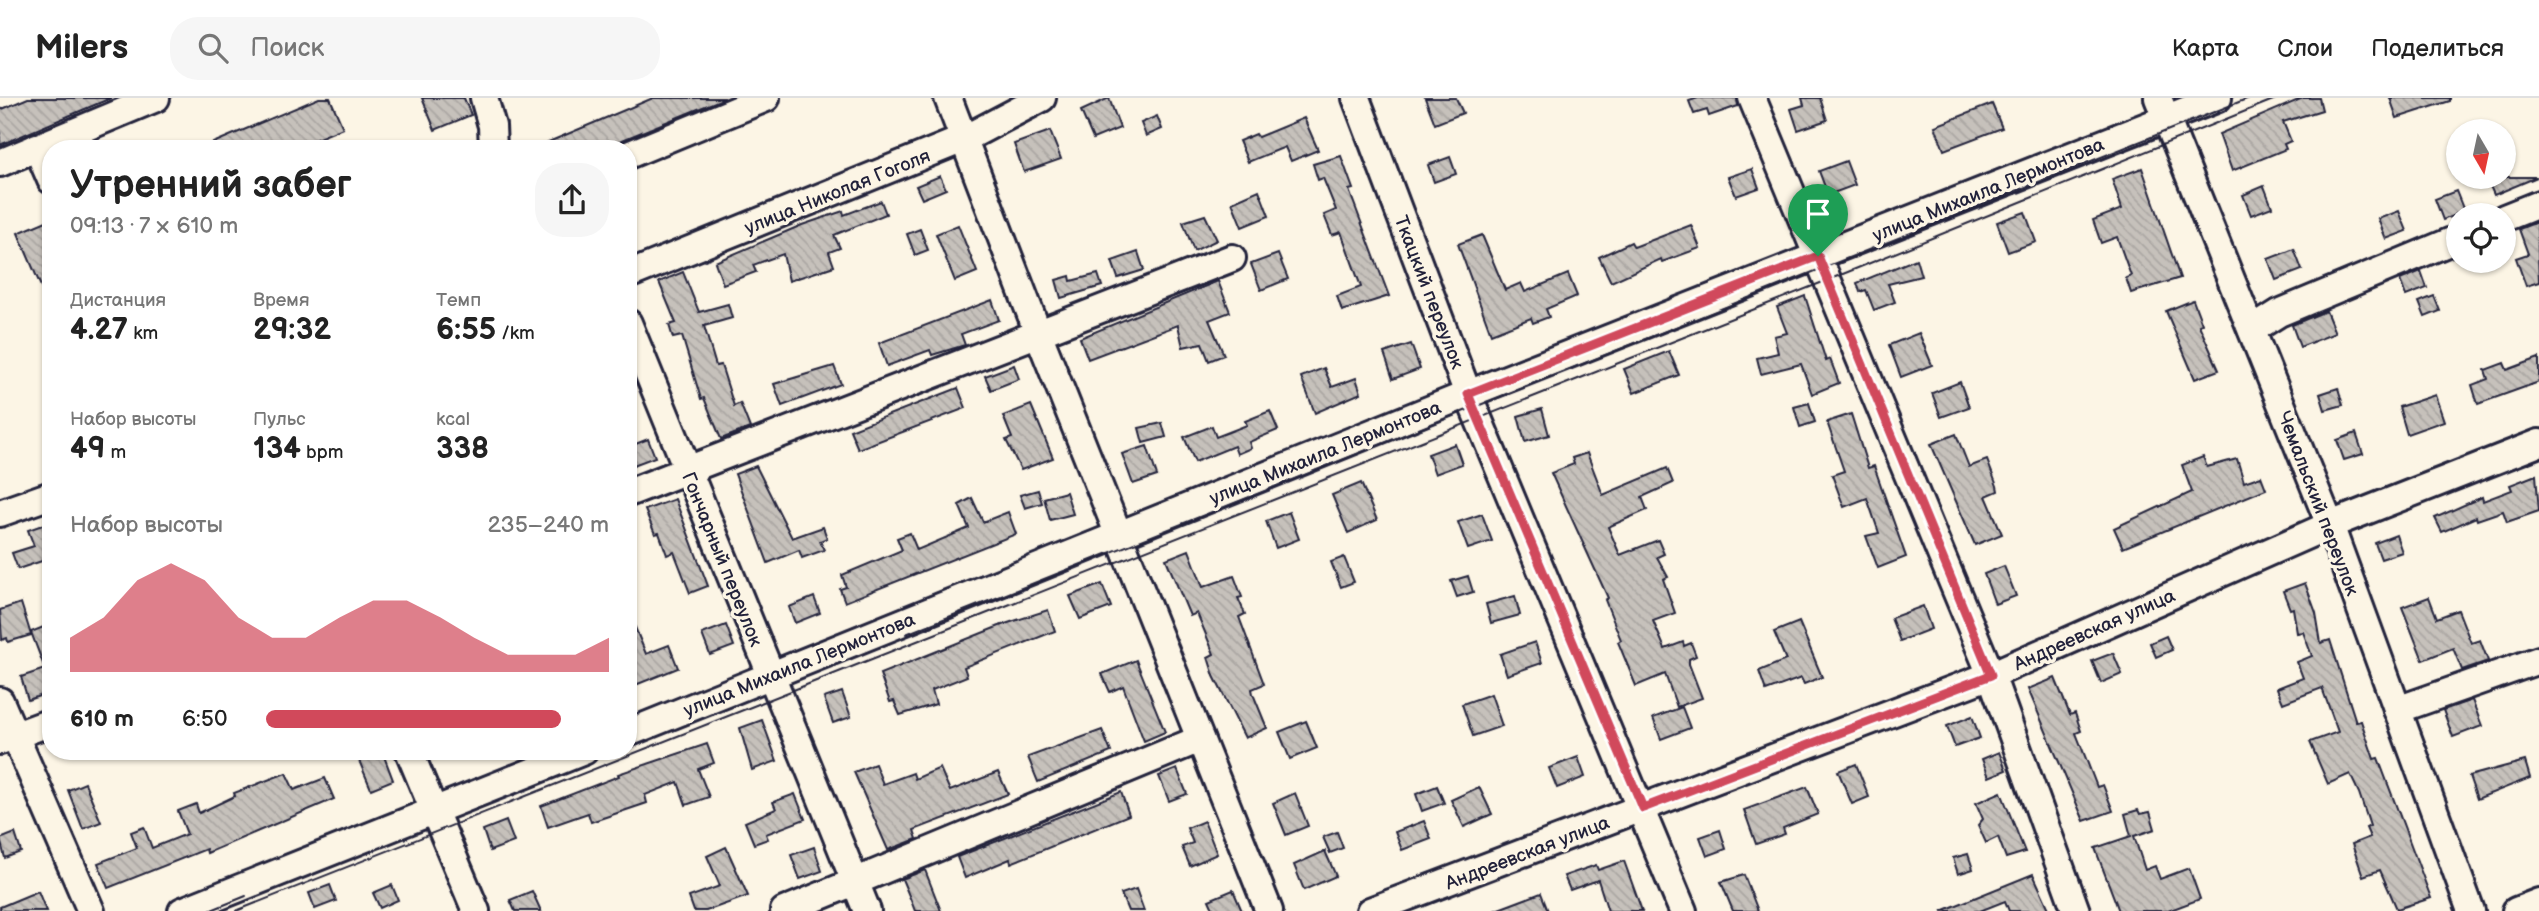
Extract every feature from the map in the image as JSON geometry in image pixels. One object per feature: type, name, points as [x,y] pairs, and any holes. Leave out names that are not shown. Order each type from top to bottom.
[{"type":"street","points":[[54,140],[156,98]]},
{"type":"street","points":[[484,98],[492,125],[493,140]]},
{"type":"street","points":[[637,151],[766,98]]},
{"type":"street","points":[[948,98],[966,138],[1038,333],[1121,534],[1269,911]]},
{"type":"street","name":"улица Николая Гоголя","points":[[637,271],[966,138],[1042,98]]},
{"type":"street","name":"Ткацкий переулок","points":[[1356,98],[1468,394],[1684,911]]},
{"type":"street","points":[[1752,98],[1991,675],[2076,911]]},
{"type":"street","name":"улица Михаила Лермонтова","points":[[637,729],[1468,394],[1818,256],[2163,108],[2218,98]]},
{"type":"street","name":"Чемальский переулок","points":[[2163,108],[2330,525],[2471,911]]},
{"type":"street","points":[[0,163],[42,145]]},
{"type":"street","points":[[37,147],[42,159]]},
{"type":"street","points":[[2516,213],[2539,204]]},
{"type":"street","points":[[2252,330],[2289,309],[2446,243]]},
{"type":"street","points":[[637,489],[1232,258]]},
{"type":"street","name":"Гончарный переулок","points":[[637,345],[769,676],[867,911]]},
{"type":"street","name":"Андреевская улица","points":[[1370,911],[1991,675],[2330,525],[2539,443]]},
{"type":"street","points":[[0,513],[42,498]]},
{"type":"street","points":[[2398,710],[2539,660]]},
{"type":"street","points":[[0,701],[8,738],[91,911]]},
{"type":"street","points":[[8,738],[42,725]]},
{"type":"street","points":[[784,911],[1200,738]]},
{"type":"street","points":[[413,760],[476,911]]},
{"type":"street","points":[[182,911],[561,760]]},
{"type":"street","points":[[2516,911],[2539,902]]},
{"type":"building","points":[[28,98],[111,98],[0,145],[0,110]]},
{"type":"building","points":[[319,98],[330,98],[343,128],[314,140],[220,140]]},
{"type":"building","points":[[422,98],[464,98],[471,115],[435,130]]},
{"type":"building","points":[[653,98],[725,98],[622,140],[553,140]]},
{"type":"building","points":[[1109,98],[1120,128],[1093,139],[1081,111]]},
{"type":"building","points":[[1425,98],[1456,98],[1463,113],[1435,124]]},
{"type":"building","points":[[1698,98],[1737,98],[1738,106],[1709,116],[1707,110],[1694,114],[1689,101]]},
{"type":"building","points":[[1802,98],[1820,98],[1827,120],[1798,130],[1791,109],[1804,105]]},
{"type":"building","points":[[2303,98],[2319,98],[2322,110],[2283,122],[2291,141],[2284,144],[2286,149],[2232,171],[2219,134]]},
{"type":"building","points":[[2390,98],[2450,98],[2450,101],[2397,118]]},
{"type":"building","points":[[1992,104],[2002,128],[1944,150],[1935,126]]},
{"type":"building","points":[[1157,116],[1162,129],[1146,136],[1141,123]]},
{"type":"building","points":[[1304,118],[1318,150],[1291,161],[1285,147],[1248,162],[1239,141],[1256,134],[1258,137]]},
{"type":"building","points":[[1050,131],[1061,159],[1024,172],[1014,144]]},
{"type":"building","points":[[1341,156],[1353,189],[1349,190],[1389,296],[1342,311],[1337,296],[1361,287],[1341,232],[1332,235],[1324,215],[1336,210],[1323,178],[1318,180],[1313,164]]},
{"type":"building","points":[[1450,157],[1456,174],[1434,182],[1428,165]]},
{"type":"building","points":[[1846,161],[1855,185],[1828,195],[1819,171]]},
{"type":"building","points":[[2142,168],[2180,278],[2131,293],[2126,278],[2131,276],[2117,237],[2101,243],[2093,220],[2122,209],[2112,179]]},
{"type":"building","points":[[1752,169],[1759,188],[1736,196],[1728,177]]},
{"type":"building","points":[[940,176],[946,189],[922,199],[916,186]]},
{"type":"building","points":[[2516,177],[2537,177],[2516,186]]},
{"type":"building","points":[[2264,186],[2272,207],[2251,215],[2243,195]]},
{"type":"building","points":[[2491,189],[2508,189],[2494,195]]},
{"type":"building","points":[[1259,190],[1269,216],[1242,227],[1232,202]]},
{"type":"building","points":[[2456,191],[2461,203],[2446,203],[2446,219],[2443,220],[2435,199]]},
{"type":"building","points":[[881,201],[886,214],[834,235],[840,248],[829,252],[834,266],[789,281],[783,254],[753,265],[756,272],[723,284],[715,262],[802,225],[843,211],[844,215]]},
{"type":"building","points":[[2399,211],[2407,231],[2386,239],[2378,219]]},
{"type":"building","points":[[2025,212],[2036,242],[2008,252],[1997,222]]},
{"type":"building","points":[[1205,215],[1217,240],[1194,251],[1183,222]]},
{"type":"building","points":[[2537,222],[2539,282],[2526,286],[2516,258],[2528,254],[2519,229]]},
{"type":"building","points":[[42,223],[42,289],[18,233]]},
{"type":"building","points":[[958,225],[977,272],[955,281],[936,234]]},
{"type":"building","points":[[1691,225],[1700,248],[1662,262],[1661,259],[1611,282],[1599,257],[1631,242],[1634,247]]},
{"type":"building","points":[[920,229],[928,250],[915,255],[907,234]]},
{"type":"building","points":[[1482,235],[1505,290],[1521,283],[1525,292],[1568,274],[1577,296],[1546,309],[1549,317],[1533,323],[1531,318],[1491,334],[1458,244]]},
{"type":"building","points":[[2294,249],[2302,270],[2276,280],[2268,259]]},
{"type":"building","points":[[1138,252],[1144,270],[1118,278],[1112,261]]},
{"type":"building","points":[[1278,254],[1288,279],[1261,290],[1251,264]]},
{"type":"building","points":[[1916,259],[1921,276],[1888,284],[1895,302],[1874,310],[1866,290],[1860,292],[1857,283]]},
{"type":"building","points":[[2421,271],[2427,288],[2406,296],[2400,280]]},
{"type":"building","points":[[683,272],[699,312],[728,304],[732,318],[704,326],[716,366],[721,365],[734,406],[740,403],[750,428],[721,439],[704,398],[701,399],[682,336],[673,338],[669,325],[676,323],[659,282]]},
{"type":"building","points":[[1098,274],[1102,286],[1061,298],[1056,280],[1070,276],[1071,281]]},
{"type":"building","points":[[1218,281],[1230,312],[1209,320],[1224,355],[1209,361],[1202,343],[1183,347],[1178,325],[1088,359],[1080,338]]},
{"type":"building","points":[[1805,296],[1826,361],[1830,359],[1839,383],[1812,394],[1801,364],[1761,374],[1757,358],[1778,353],[1774,336],[1787,333],[1777,307]]},
{"type":"building","points":[[2434,296],[2440,311],[2425,317],[2419,302]]},
{"type":"building","points":[[992,300],[999,320],[961,334],[965,345],[932,355],[930,350],[887,366],[879,343]]},
{"type":"building","points":[[2193,300],[2202,324],[2199,325],[2219,370],[2195,379],[2166,311]]},
{"type":"building","points":[[2326,311],[2335,333],[2300,347],[2292,325]]},
{"type":"building","points":[[1919,333],[1932,365],[1901,377],[1889,345]]},
{"type":"building","points":[[1411,344],[1420,369],[1393,379],[1384,353]]},
{"type":"building","points":[[1669,351],[1679,375],[1634,393],[1624,369]]},
{"type":"building","points":[[2539,358],[2539,382],[2478,404],[2472,385],[2488,379],[2485,370],[2504,363],[2507,370]]},
{"type":"building","points":[[1014,365],[1019,379],[991,390],[985,376]]},
{"type":"building","points":[[834,366],[841,384],[782,406],[774,384]]},
{"type":"building","points":[[1324,368],[1332,387],[1356,378],[1361,393],[1315,413],[1301,377]]},
{"type":"building","points":[[1960,382],[1969,407],[1941,417],[1932,393]]},
{"type":"building","points":[[958,388],[966,408],[858,449],[850,430]]},
{"type":"building","points":[[2338,388],[2343,405],[2325,410],[2320,394]]},
{"type":"building","points":[[2435,395],[2444,421],[2407,434],[2399,407]]},
{"type":"building","points":[[1809,403],[1815,422],[1800,427],[1794,407]]},
{"type":"building","points":[[1031,405],[1053,458],[1021,470],[1006,440],[1012,438],[1003,416]]},
{"type":"building","points":[[1542,409],[1549,435],[1525,442],[1518,416]]},
{"type":"building","points":[[1270,411],[1278,430],[1249,442],[1251,448],[1237,454],[1234,446],[1195,462],[1184,437],[1212,426],[1216,437],[1247,425],[1245,421]]},
{"type":"building","points":[[1851,414],[1868,468],[1874,466],[1906,557],[1878,568],[1866,536],[1879,533],[1867,498],[1844,507],[1832,475],[1844,471],[1827,422]]},
{"type":"building","points":[[1162,423],[1166,437],[1143,443],[1139,428]]},
{"type":"building","points":[[2356,433],[2363,454],[2344,460],[2337,440]]},
{"type":"building","points":[[1956,434],[1969,467],[1987,460],[1998,491],[1986,496],[2002,534],[1975,545],[1931,444]]},
{"type":"building","points":[[648,439],[655,457],[637,464],[637,443]]},
{"type":"building","points":[[1455,444],[1462,464],[1435,474],[1428,454]]},
{"type":"building","points":[[1147,446],[1157,476],[1133,484],[1122,454]]},
{"type":"building","points":[[1587,453],[1603,495],[1667,468],[1673,483],[1642,497],[1647,510],[1608,527],[1620,555],[1658,540],[1664,554],[1657,557],[1668,577],[1663,579],[1675,613],[1653,621],[1665,649],[1683,642],[1684,646],[1691,643],[1696,656],[1689,659],[1689,664],[1702,698],[1677,707],[1665,674],[1636,686],[1618,642],[1621,640],[1605,600],[1608,598],[1551,473],[1574,464],[1572,458]]},
{"type":"building","points":[[2203,457],[2207,467],[2237,459],[2244,482],[2261,476],[2266,489],[2123,548],[2114,528],[2192,492],[2182,465]]},
{"type":"building","points":[[756,466],[792,538],[823,527],[827,538],[820,541],[824,550],[802,558],[799,550],[768,563],[735,474]]},
{"type":"building","points":[[2536,475],[2539,511],[2507,522],[2503,511],[2477,520],[2476,517],[2442,532],[2435,518],[2482,497],[2483,501],[2512,490],[2510,485]]},
{"type":"building","points":[[1361,483],[1377,520],[1348,533],[1332,495]]},
{"type":"building","points":[[1038,490],[1042,503],[1025,508],[1020,495]]},
{"type":"building","points":[[1066,492],[1073,514],[1050,520],[1044,498]]},
{"type":"building","points":[[972,498],[983,522],[1008,512],[1016,534],[845,602],[840,589],[846,587],[842,575],[902,550],[897,538],[910,533],[917,550],[969,528],[959,505]]},
{"type":"building","points":[[675,499],[708,586],[690,593],[674,552],[667,555],[659,533],[655,534],[645,510]]},
{"type":"building","points":[[1289,512],[1299,539],[1276,548],[1266,521]]},
{"type":"building","points":[[1482,514],[1492,541],[1468,549],[1458,522]]},
{"type":"building","points":[[42,525],[42,561],[18,569],[12,553],[34,546],[28,530]]},
{"type":"building","points":[[2396,535],[2402,552],[2381,559],[2375,543]]},
{"type":"building","points":[[1189,550],[1203,587],[1234,576],[1242,597],[1238,598],[1245,614],[1239,617],[1264,684],[1252,689],[1267,728],[1245,738],[1214,676],[1208,657],[1214,654],[1197,613],[1190,616],[1166,559]]},
{"type":"building","points":[[1344,557],[1354,582],[1341,587],[1331,562]]},
{"type":"building","points":[[2004,566],[2016,596],[1995,604],[1984,574]]},
{"type":"building","points":[[1468,576],[1473,592],[1457,597],[1451,581]]},
{"type":"building","points":[[2305,583],[2316,613],[2321,643],[2330,640],[2356,722],[2361,721],[2374,759],[2378,758],[2431,898],[2397,909],[2380,870],[2363,876],[2352,844],[2370,837],[2366,828],[2370,826],[2359,793],[2350,774],[2328,784],[2310,742],[2338,732],[2322,688],[2283,703],[2277,688],[2303,678],[2297,662],[2312,656],[2303,632],[2297,633],[2293,608],[2290,609],[2283,591]]},
{"type":"building","points":[[1102,584],[1111,607],[1080,619],[1070,596]]},
{"type":"building","points":[[1515,596],[1520,615],[1491,623],[1486,604]]},
{"type":"building","points":[[814,597],[820,613],[795,623],[789,607]]},
{"type":"building","points":[[2429,597],[2437,618],[2458,610],[2471,643],[2480,640],[2488,661],[2462,670],[2453,648],[2423,660],[2402,607]]},
{"type":"building","points":[[21,603],[31,635],[8,642],[7,638],[2,640],[0,610]]},
{"type":"building","points":[[1923,606],[1931,629],[1900,641],[1891,618]]},
{"type":"building","points":[[1048,610],[1055,631],[964,667],[967,676],[932,690],[936,704],[900,715],[894,701],[890,702],[880,674],[1002,625]]},
{"type":"building","points":[[1799,622],[1822,677],[1804,684],[1801,678],[1766,691],[1759,671],[1786,660],[1774,632]]},
{"type":"building","points":[[726,625],[734,646],[710,655],[702,634]]},
{"type":"building","points":[[42,628],[42,661],[31,632]]},
{"type":"building","points":[[637,632],[646,654],[669,645],[678,668],[637,684]]},
{"type":"building","points":[[2166,636],[2172,650],[2156,657],[2150,643]]},
{"type":"building","points":[[1535,642],[1542,663],[1507,675],[1500,654]]},
{"type":"building","points":[[2113,653],[2122,674],[2101,683],[2092,661]]},
{"type":"building","points":[[1136,660],[1165,732],[1144,741],[1123,686],[1110,692],[1102,674]]},
{"type":"building","points":[[42,670],[42,695],[28,700],[21,677]]},
{"type":"building","points":[[2055,678],[2070,715],[2075,713],[2081,731],[2076,733],[2097,787],[2103,785],[2113,811],[2084,821],[2028,689]]},
{"type":"building","points":[[842,692],[851,717],[833,723],[824,698]]},
{"type":"building","points":[[1491,694],[1502,726],[1473,736],[1462,704]]},
{"type":"building","points":[[2472,700],[2482,726],[2453,737],[2443,710]]},
{"type":"building","points":[[1682,707],[1690,728],[1661,739],[1653,718]]},
{"type":"building","points":[[1972,716],[1980,738],[1955,747],[1947,726]]},
{"type":"building","points":[[762,720],[777,761],[752,770],[740,728]]},
{"type":"building","points":[[1306,721],[1317,748],[1290,759],[1279,732]]},
{"type":"building","points":[[1102,730],[1111,752],[1038,782],[1028,757]]},
{"type":"building","points":[[707,744],[714,763],[698,769],[709,797],[686,805],[678,782],[645,795],[647,803],[591,822],[588,813],[548,827],[541,806],[619,776],[618,774]]},
{"type":"building","points":[[1999,752],[2006,770],[1989,777],[1982,759]]},
{"type":"building","points":[[1578,757],[1585,777],[1557,788],[1549,768]]},
{"type":"building","points":[[359,760],[385,760],[393,780],[371,789]]},
{"type":"building","points":[[2525,761],[2530,778],[2477,799],[2469,776]]},
{"type":"building","points":[[875,764],[883,784],[913,773],[915,779],[940,768],[950,791],[998,772],[1008,794],[914,830],[917,839],[888,850],[854,772]]},
{"type":"building","points":[[1856,764],[1869,797],[1852,804],[1838,771]]},
{"type":"building","points":[[1177,769],[1187,794],[1169,801],[1159,776]]},
{"type":"building","points":[[286,773],[294,790],[325,778],[334,799],[207,853],[206,849],[108,888],[98,863],[137,848],[131,832],[144,827],[152,848],[187,834],[178,811],[196,804],[199,813],[235,796],[234,793]]},
{"type":"building","points":[[85,783],[101,822],[83,829],[68,790]]},
{"type":"building","points":[[1437,786],[1444,803],[1422,811],[1416,794]]},
{"type":"building","points":[[1479,787],[1492,814],[1464,827],[1451,800]]},
{"type":"building","points":[[1807,787],[1818,814],[1783,828],[1785,834],[1756,844],[1744,810]]},
{"type":"building","points":[[1121,792],[1129,815],[1011,863],[1010,859],[965,878],[957,857]]},
{"type":"building","points":[[2001,792],[2025,852],[2006,858],[1998,837],[1986,843],[1978,825],[1983,819],[1976,803]]},
{"type":"building","points":[[1295,793],[1308,826],[1286,835],[1273,803]]},
{"type":"building","points":[[795,794],[805,819],[766,834],[768,839],[754,844],[745,822],[776,809],[773,802]]},
{"type":"building","points":[[2138,810],[2140,814],[2150,812],[2155,829],[2134,836],[2145,870],[2155,866],[2160,879],[2189,868],[2200,899],[2168,911],[2119,911],[2095,848],[2131,836],[2125,814]]},
{"type":"building","points":[[506,821],[514,842],[490,851],[483,830]]},
{"type":"building","points":[[1204,821],[1217,854],[1190,866],[1182,847],[1193,843],[1187,828]]},
{"type":"building","points":[[1424,821],[1431,839],[1402,850],[1395,832]]},
{"type":"building","points":[[1720,830],[1726,849],[1707,856],[1700,837]]},
{"type":"building","points":[[1337,832],[1343,848],[1330,853],[1323,837]]},
{"type":"building","points":[[15,833],[21,852],[5,858],[0,839]]},
{"type":"building","points":[[726,847],[748,896],[706,911],[694,911],[689,897],[720,886],[707,856]]},
{"type":"building","points":[[814,847],[822,871],[800,879],[791,855]]},
{"type":"building","points":[[1325,851],[1336,876],[1304,890],[1294,865]]},
{"type":"building","points":[[1968,854],[1973,869],[1958,874],[1953,858]]},
{"type":"building","points":[[1624,861],[1642,911],[1608,911],[1598,880],[1570,890],[1564,876],[1596,865],[1598,870]]},
{"type":"building","points":[[925,870],[941,911],[915,911],[902,879]]},
{"type":"building","points":[[2033,874],[2050,911],[2009,911],[2005,901],[1980,911],[1942,911]]},
{"type":"building","points":[[1744,875],[1758,911],[1733,911],[1721,882]]},
{"type":"building","points":[[330,885],[336,901],[315,909],[309,893]]},
{"type":"building","points":[[392,885],[398,900],[380,908],[373,893]]},
{"type":"building","points":[[1136,889],[1144,911],[1128,911],[1121,894]]},
{"type":"building","points":[[1233,890],[1242,911],[1214,911],[1209,900]]},
{"type":"building","points":[[38,891],[46,911],[0,911],[0,907]]},
{"type":"building","points":[[532,891],[541,911],[515,911],[510,900]]},
{"type":"building","points":[[1541,893],[1548,911],[1496,910]]},
{"type":"tram line","points":[[906,634],[2249,98]]},
{"type":"tram line","points":[[637,752],[1828,280],[2278,98]]},
{"type":"tram line","points":[[236,911],[617,760]]},
{"type":"tram line","points":[[209,911],[246,896]]},
{"type":"route","points":[[1818,256],[1991,675],[1643,808],[1468,394],[1818,256]]}]
